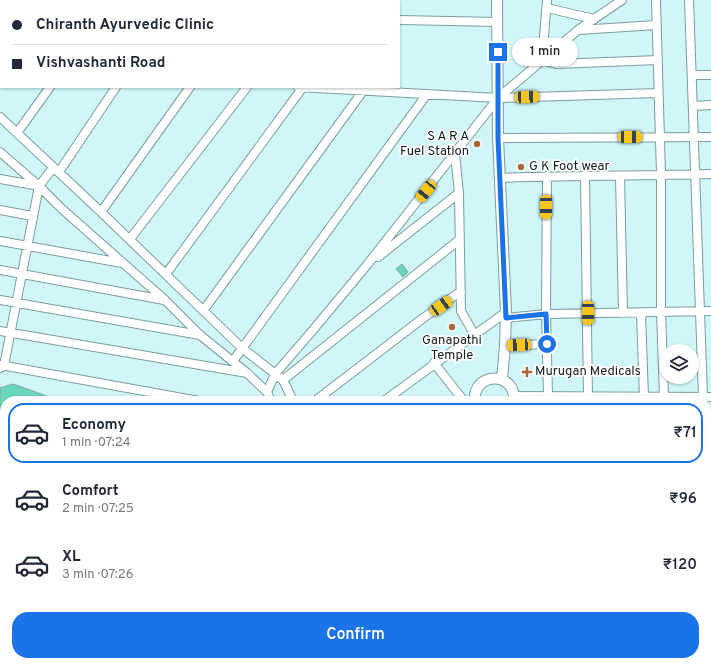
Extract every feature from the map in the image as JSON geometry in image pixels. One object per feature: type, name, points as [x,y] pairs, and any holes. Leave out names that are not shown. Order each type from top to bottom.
[{"type":"street","points":[[497,0],[499,178],[506,315],[502,379]]},
{"type":"street","points":[[267,392],[275,374],[367,265],[498,98],[578,30],[622,0]]},
{"type":"street","points":[[656,0],[661,174],[661,311],[664,396]]},
{"type":"street","points":[[689,0],[700,311],[707,396]]},
{"type":"street","points":[[542,60],[547,4],[594,19]]},
{"type":"street","points":[[400,20],[498,22]]},
{"type":"street","points":[[578,30],[656,25]]},
{"type":"street","points":[[542,60],[556,64],[658,60]]},
{"type":"street","points":[[692,75],[711,75]]},
{"type":"street","points":[[17,133],[49,88]]},
{"type":"street","points":[[115,88],[56,170],[38,186],[10,333],[1,366],[171,396]]},
{"type":"street","points":[[100,212],[189,88]]},
{"type":"street","points":[[130,239],[246,88]]},
{"type":"street","points":[[166,274],[302,88]]},
{"type":"street","points":[[318,88],[498,98],[658,94]]},
{"type":"street","points":[[203,311],[363,91]]},
{"type":"street","points":[[233,361],[427,94]]},
{"type":"street","points":[[693,106],[711,105]]},
{"type":"street","points":[[0,117],[130,239],[242,348],[283,380],[291,396]]},
{"type":"street","points":[[498,138],[711,136]]},
{"type":"street","points":[[0,152],[165,300],[200,335],[248,373],[267,392],[269,396]]},
{"type":"street","points":[[455,154],[459,193],[462,311],[474,334]]},
{"type":"street","points":[[499,178],[585,175],[620,176],[711,174]]},
{"type":"street","points":[[585,175],[588,396]]},
{"type":"street","points":[[547,176],[546,314],[548,396]]},
{"type":"street","points":[[620,176],[623,313]]},
{"type":"street","points":[[0,179],[38,186]]},
{"type":"street","points":[[367,265],[459,193]]},
{"type":"street","points":[[0,210],[32,216]]},
{"type":"street","points":[[283,380],[459,240]]},
{"type":"street","points":[[0,241],[122,263]]},
{"type":"street","points":[[0,270],[165,300]]},
{"type":"street","points":[[322,396],[461,291]]},
{"type":"street","points":[[0,300],[200,335]]},
{"type":"street","points":[[391,396],[474,334],[506,315],[711,311]]},
{"type":"street","points":[[641,313],[644,396]]},
{"type":"street","points":[[0,331],[248,373]]},
{"type":"street","points":[[505,346],[547,344]]},
{"type":"street","points":[[434,363],[460,396]]},
{"type":"street","points":[[475,396],[478,387],[483,382],[495,378],[502,379],[512,387],[514,396]]},
{"type":"building","points":[[402,264],[408,272],[403,277],[396,269]]},
{"type":"building","points":[[13,384],[47,396],[0,396],[0,388]]},
{"type":"place","name":"S A R A Fuel Station","points":[[477,144]]},
{"type":"place","name":"G K Foot wear","points":[[521,167]]},
{"type":"place","name":"Ganapathi Temple","points":[[452,327]]},
{"type":"place","name":"Murugan Medicals","points":[[527,372]]},
{"type":"route","points":[[498,52],[498,138],[506,318],[546,314],[547,344]]}]
